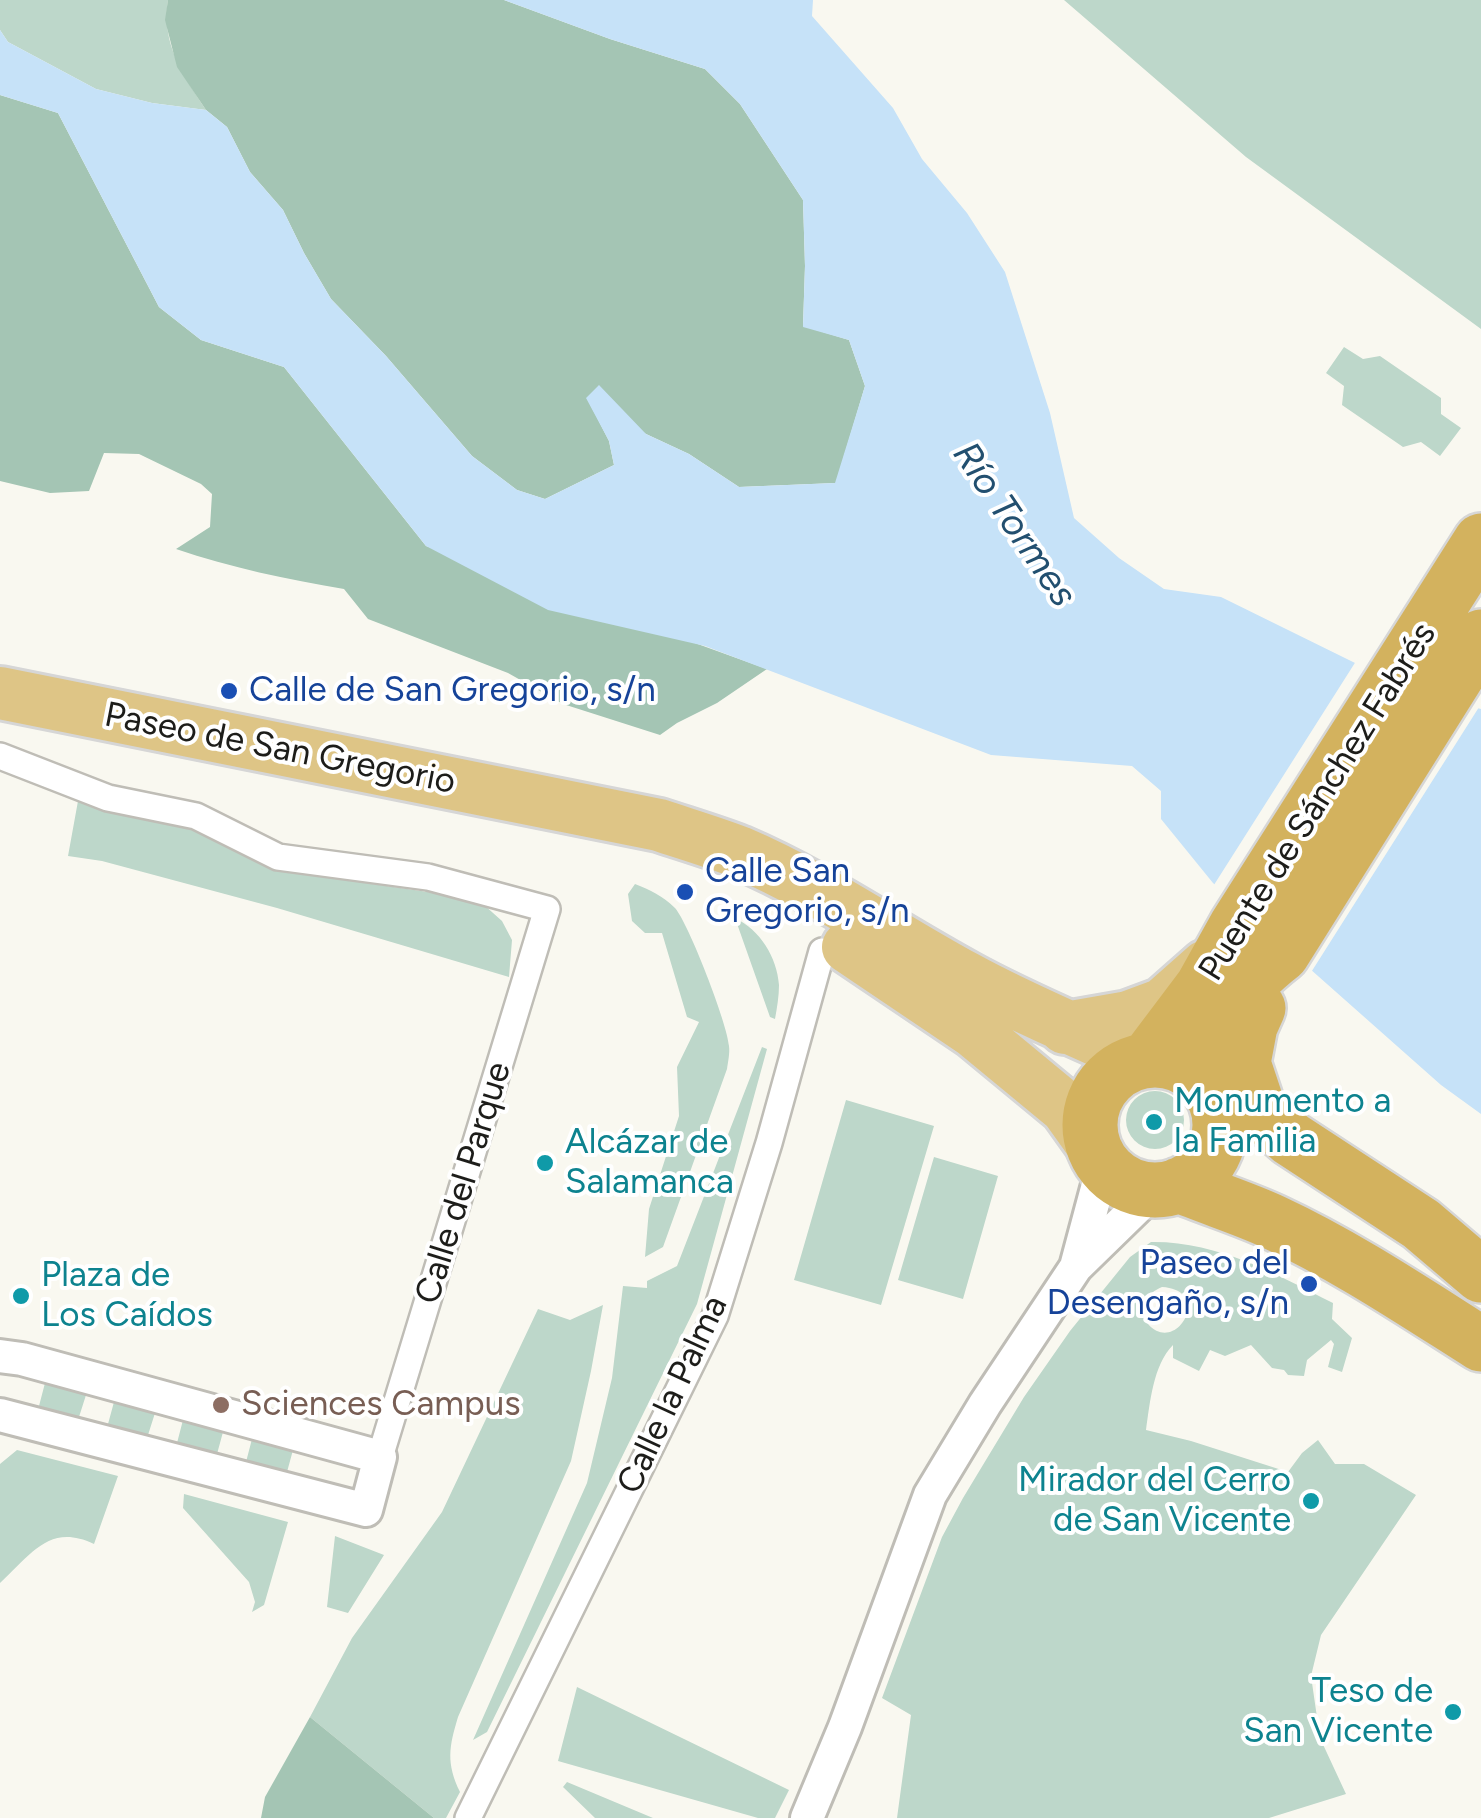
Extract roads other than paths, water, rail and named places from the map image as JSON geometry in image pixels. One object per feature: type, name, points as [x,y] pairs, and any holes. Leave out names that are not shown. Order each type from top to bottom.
[{"type":"highway","name":"Puente de Sánchez Fabrés","points":[[1214,1104],[1217,1042],[1250,962],[1481,542]]},
{"type":"highway","name":"Puente de Sánchez Fabrés","points":[[1144,1060],[1203,986],[1250,962],[1481,637]]},
{"type":"highway","points":[[1250,962],[1250,1026],[1242,1063],[1258,1110],[1291,1139],[1421,1224],[1481,1279]]},
{"type":"highway","points":[[1481,1279],[1398,1246],[1278,1170],[1214,1104],[1191,1070],[1170,1061],[1144,1060],[1119,1070],[1102,1085],[1092,1106],[1089,1128],[1097,1154],[1126,1184],[1167,1188],[1271,1222],[1379,1280],[1481,1344]]},
{"type":"highway","points":[[1167,1188],[1196,1175],[1210,1160],[1218,1142],[1214,1104]]},
{"type":"main road","name":"Paseo de San Gregorio","points":[[0,694],[659,824],[738,852],[844,907],[966,978],[1066,1028],[1144,1060]]},
{"type":"main road","name":"Paseo de San Gregorio","points":[[561,804],[732,876],[830,935],[974,1032],[1066,1108],[1097,1154]]},
{"type":"main road","points":[[1066,1028],[1128,1017],[1250,962]]},
{"type":"street","name":"Calle del Parque","points":[[0,756],[108,798],[196,816],[278,857],[428,877],[547,909],[366,1510],[0,1416]]},
{"type":"street","name":"Calle la Palma","points":[[468,1818],[715,1316],[770,1143],[822,951]]},
{"type":"street","points":[[1076,1267],[1097,1154]]},
{"type":"street","points":[[814,1813],[930,1495],[984,1404],[1076,1267],[1167,1188]]},
{"type":"street","points":[[0,1356],[380,1457]]},
{"type":"water","name":"Río Tormes","points":[[504,0],[813,0],[812,16],[893,108],[922,159],[967,213],[1005,272],[1050,413],[1074,518],[1119,558],[1164,589],[1221,597],[1414,692],[1481,709],[1481,1114],[1441,1085],[1213,883],[1161,819],[1161,791],[1132,766],[991,755],[705,646],[548,610],[426,546],[284,367],[201,340],[159,307],[58,113],[0,95],[0,30],[8,42],[96,89],[152,103],[206,110],[227,127],[250,172],[283,210],[331,299],[472,456],[517,490],[545,499],[614,465],[609,441],[586,398],[599,385],[646,434],[689,454],[739,487],[835,483],[865,386],[849,340],[803,327],[803,200],[740,104],[705,69]]},
{"type":"place","name":"Calle de San Gregorio, s/n","points":[[229,691]]},
{"type":"place","name":"Calle San Gregorio, s/n","points":[[685,892]]},
{"type":"place","name":"Monumento a la Familia","points":[[1154,1122]]},
{"type":"place","name":"Alcázar de Salamanca","points":[[545,1163]]},
{"type":"place","name":"Paseo del Desengaño, s/n","points":[[1309,1284]]},
{"type":"place","name":"Plaza de Los Caídos","points":[[21,1296]]},
{"type":"place","name":"Sciences Campus","points":[[221,1405]]},
{"type":"place","name":"Mirador del Cerro de San Vicente","points":[[1311,1501]]},
{"type":"place","name":"Teso de San Vicente","points":[[1453,1712]]}]
